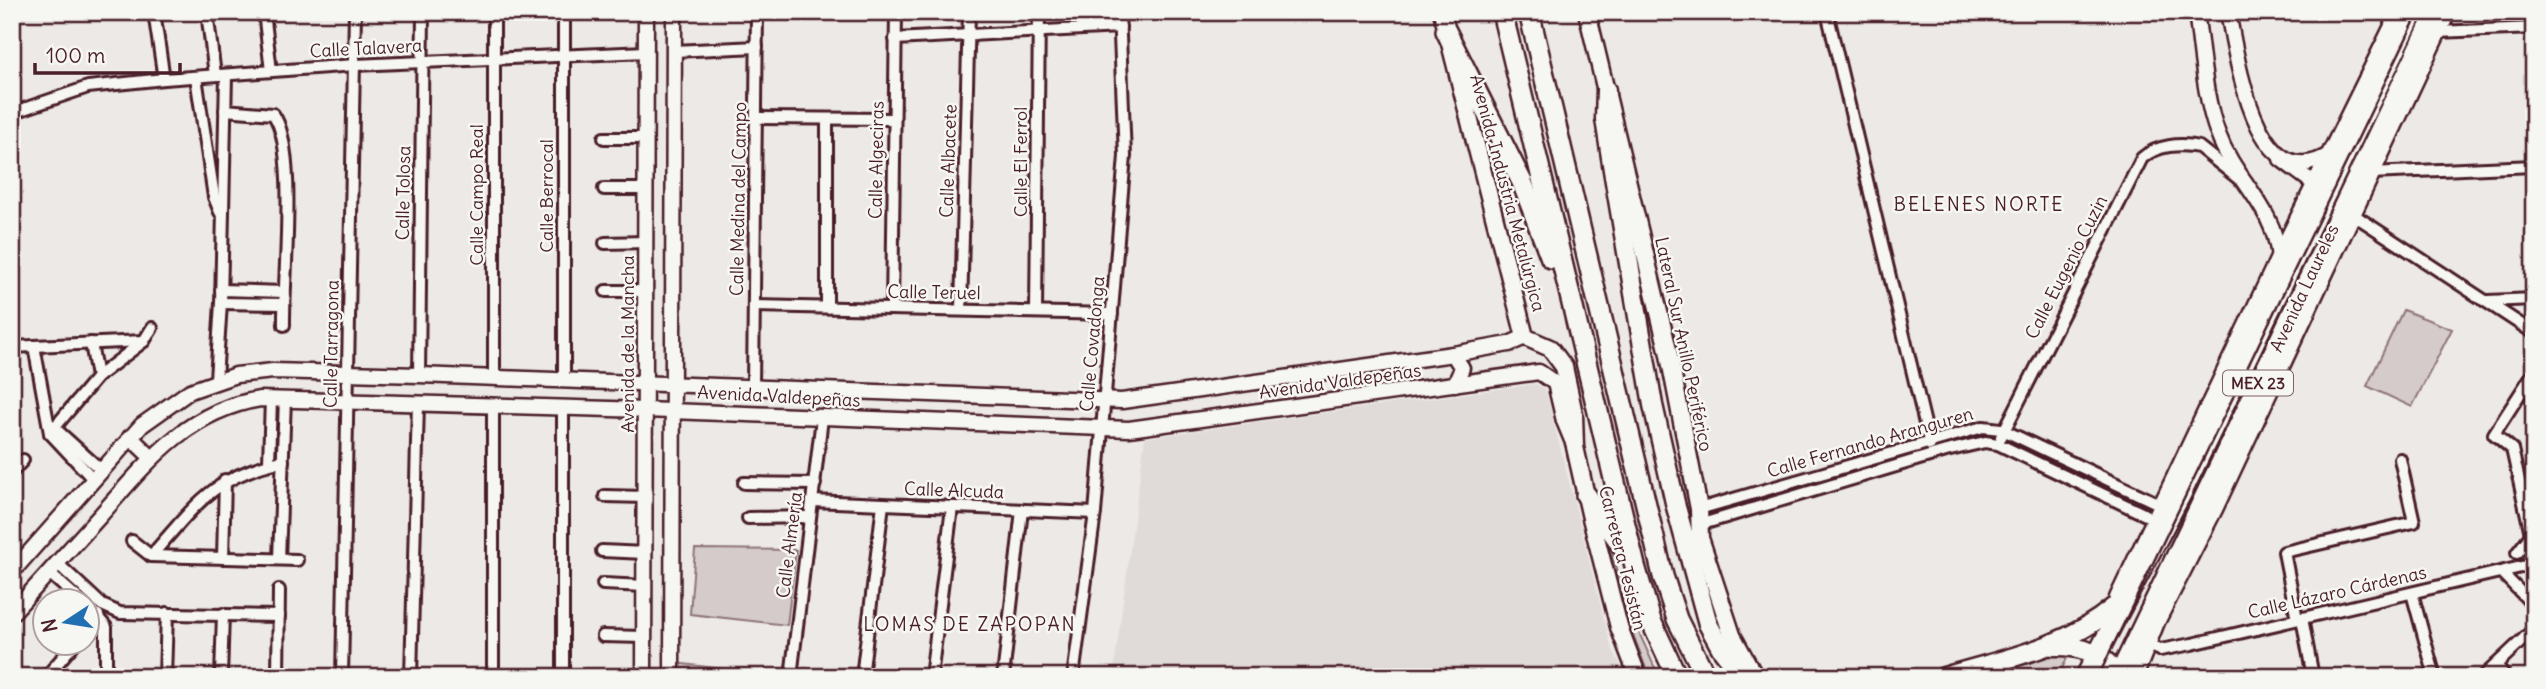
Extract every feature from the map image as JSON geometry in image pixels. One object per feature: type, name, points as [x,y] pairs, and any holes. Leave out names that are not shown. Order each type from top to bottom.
[{"type":"highway","points":[[1502,12],[1586,352],[1635,566],[1651,621],[1677,677]]},
{"type":"highway","points":[[1529,12],[1663,576],[1677,619],[1706,677]]},
{"type":"highway","points":[[1541,12],[1591,272]]},
{"type":"highway","points":[[1444,22],[1522,182],[1586,352]]},
{"type":"highway","points":[[1586,495],[1635,566]]},
{"type":"main road","name":"Lateral Sur Anillo Periférico","points":[[1587,12],[1668,350],[1699,517],[1700,538],[1732,635],[1744,662],[1755,677]]},
{"type":"main road","name":"Avenida Laureles","points":[[2318,192],[2332,153],[2400,12]]},
{"type":"main road","name":"Avenida Laureles","points":[[2085,677],[2181,495],[2318,192],[2414,12]]},
{"type":"main road","name":"Avenida Laureles","points":[[2134,677],[2436,12]]},
{"type":"main road","name":"Avenida Laureles","points":[[2117,677],[2326,241],[2370,173],[2447,12]]},
{"type":"main road","name":"Avenida Industria Metalúrgica","points":[[1444,22],[1525,337],[1550,348],[1561,360],[1574,414],[1575,447]]},
{"type":"main road","points":[[1606,90],[1607,135],[1650,392],[1676,507],[1708,624],[1721,648],[1744,677]]},
{"type":"main road","points":[[2318,192],[2346,210]]},
{"type":"main road","points":[[2300,232],[2326,241]]},
{"type":"main road","name":"Avenida Laureles","points":[[2096,655],[2096,643],[2278,258],[2300,232]]},
{"type":"main road","name":"Carretera Tesistán","points":[[1575,447],[1619,627],[1638,677]]},
{"type":"main road","points":[[1944,677],[2049,646],[2083,630],[2114,607]]},
{"type":"main road","points":[[2049,646],[2073,646],[2096,655],[2107,662],[2117,677]]},
{"type":"street","points":[[154,12],[164,79]]},
{"type":"street","points":[[208,12],[225,110],[221,303],[216,379]]},
{"type":"street","points":[[264,12],[271,71]]},
{"type":"street","name":"Calle Tarragona","points":[[342,677],[355,12]]},
{"type":"street","name":"Calle Tolosa","points":[[419,375],[423,12]]},
{"type":"street","name":"Calle Campo Real","points":[[494,12],[494,377]]},
{"type":"street","name":"Calle Berrocal","points":[[564,12],[564,380]]},
{"type":"street","name":"Avenida de la Mancha","points":[[644,677],[646,12]]},
{"type":"street","points":[[671,677],[674,12]]},
{"type":"street","name":"Calle Medina del Campo","points":[[753,386],[757,12]]},
{"type":"street","name":"Calle Algeciras","points":[[892,309],[896,12]]},
{"type":"street","name":"Calle Albacete","points":[[961,310],[969,12]]},
{"type":"street","name":"Calle El Ferrol","points":[[1036,312],[1039,12]]},
{"type":"street","name":"Calle Covadonga","points":[[1073,677],[1095,513],[1125,156],[1119,12]]},
{"type":"street","points":[[1827,12],[1932,455]]},
{"type":"street","points":[[2196,12],[2217,134],[2245,183],[2258,199],[2274,231],[2278,258]]},
{"type":"street","points":[[2228,12],[2251,106],[2262,134],[2291,168],[2318,192]]},
{"type":"street","points":[[895,39],[1120,27]]},
{"type":"street","points":[[2438,32],[2534,28]]},
{"type":"street","points":[[674,51],[757,47]]},
{"type":"street","name":"Calle Talavera","points":[[12,113],[88,87],[164,79],[355,65],[646,52]]},
{"type":"street","points":[[196,77],[214,197],[222,214]]},
{"type":"street","points":[[225,110],[273,114],[277,119],[288,188],[284,325]]},
{"type":"street","points":[[757,118],[894,119]]},
{"type":"street","points":[[827,307],[828,119]]},
{"type":"street","points":[[2217,134],[2199,147],[2245,183]]},
{"type":"street","points":[[604,138],[646,138]]},
{"type":"street","name":"Calle Eugenio Cuzin","points":[[1997,446],[2142,158],[2158,148],[2199,147]]},
{"type":"street","points":[[2278,154],[2285,160],[2300,163],[2315,161],[2332,153]]},
{"type":"street","points":[[2370,173],[2534,166]]},
{"type":"street","points":[[604,189],[646,189]]},
{"type":"street","points":[[2258,199],[2300,232]]},
{"type":"street","points":[[2346,210],[2534,333]]},
{"type":"street","points":[[605,243],[646,242]]},
{"type":"street","points":[[221,290],[284,292]]},
{"type":"street","points":[[606,290],[646,291]]},
{"type":"street","points":[[2487,301],[2534,299]]},
{"type":"street","points":[[221,303],[284,304]]},
{"type":"street","name":"Calle Teruel","points":[[754,306],[1112,314]]},
{"type":"street","points":[[50,428],[97,377],[144,341],[152,328]]},
{"type":"street","name":"Avenida Valdepeñas","points":[[12,572],[130,437],[165,406],[216,379],[273,371],[673,383],[1104,401],[1142,400],[1453,354],[1508,344],[1525,337]]},
{"type":"street","points":[[12,347],[144,341]]},
{"type":"street","points":[[91,343],[97,377]]},
{"type":"street","points":[[34,346],[50,428],[98,475]]},
{"type":"street","points":[[1453,354],[1460,360],[1462,368],[1455,384]]},
{"type":"street","name":"Avenida Valdepeñas","points":[[12,613],[151,457],[183,429],[206,416],[244,402],[278,399],[494,405],[1102,429],[1158,426],[1534,372],[1548,375],[1555,383],[1563,421],[1575,447]]},
{"type":"street","points":[[2517,553],[2533,532],[2512,449],[2494,434],[2534,372]]},
{"type":"street","points":[[278,399],[283,461],[279,559]]},
{"type":"street","points":[[269,463],[278,399]]},
{"type":"street","points":[[411,677],[418,403]]},
{"type":"street","points":[[493,677],[494,405]]},
{"type":"street","points":[[563,408],[563,677]]},
{"type":"street","name":"Calle Almería","points":[[791,677],[822,418]]},
{"type":"street","name":"Calle Fernando Aranguren","points":[[1699,517],[1803,478],[1983,427],[2003,432],[2158,512]]},
{"type":"street","points":[[130,437],[151,457]]},
{"type":"street","name":"Calle Fernando Aranguren","points":[[1699,517],[1807,493],[1984,442],[2158,512]]},
{"type":"street","points":[[2313,677],[2284,552],[2414,523],[2400,459]]},
{"type":"street","points":[[12,472],[23,460]]},
{"type":"street","points":[[151,556],[207,493],[225,480],[269,463],[283,461]]},
{"type":"street","points":[[1803,478],[1807,493]]},
{"type":"street","points":[[223,558],[225,480]]},
{"type":"street","points":[[744,483],[815,484]]},
{"type":"street","points":[[605,496],[645,496]]},
{"type":"street","name":"Calle Alcuda","points":[[812,501],[1095,513]]},
{"type":"street","points":[[862,677],[883,504]]},
{"type":"street","points":[[931,677],[952,507]]},
{"type":"street","points":[[1003,677],[1022,510]]},
{"type":"street","points":[[748,518],[810,517]]},
{"type":"street","points":[[132,541],[151,556],[297,560]]},
{"type":"street","points":[[603,551],[645,553]]},
{"type":"street","name":"Calle Lázaro Cárdenas","points":[[2148,645],[2160,650],[2192,644],[2534,564]]},
{"type":"street","points":[[53,568],[71,588]]},
{"type":"street","points":[[53,568],[75,588]]},
{"type":"street","points":[[2501,572],[2534,606]]},
{"type":"street","points":[[603,584],[645,586]]},
{"type":"street","points":[[278,677],[279,590]]},
{"type":"street","points":[[2412,593],[2435,677]]},
{"type":"street","points":[[102,610],[120,613],[279,616]]},
{"type":"street","points":[[165,677],[167,613]]},
{"type":"street","points":[[221,677],[223,614]]},
{"type":"street","points":[[102,616],[106,627],[106,677]]},
{"type":"street","points":[[2483,677],[2534,629]]},
{"type":"street","points":[[603,636],[644,637]]},
{"type":"street","points":[[46,677],[62,658]]},
{"type":"street","points":[[2496,665],[2506,677]]},
{"type":"shaded area","points":[[2403,310],[2452,329],[2412,407],[2367,386]]},
{"type":"shaded area","points":[[1535,384],[1545,389],[1611,646],[1626,677],[1113,677],[1145,438]]},
{"type":"shaded area","points":[[1607,538],[1636,626],[1659,677],[1651,677],[1647,671],[1628,621]]},
{"type":"shaded area","points":[[695,549],[796,550],[787,625],[690,614]]},
{"type":"shaded area","points":[[2051,656],[2068,656],[2058,677],[1977,677]]},
{"type":"shaded area","points":[[675,663],[787,677],[675,677]]},
{"type":"railway","points":[[2098,677],[2419,12]]},
{"type":"district","name":"BELENES NORTE","points":[[1979,204]]},
{"type":"district","name":"LOMAS DE ZAPOPAN","points":[[970,624]]}]
